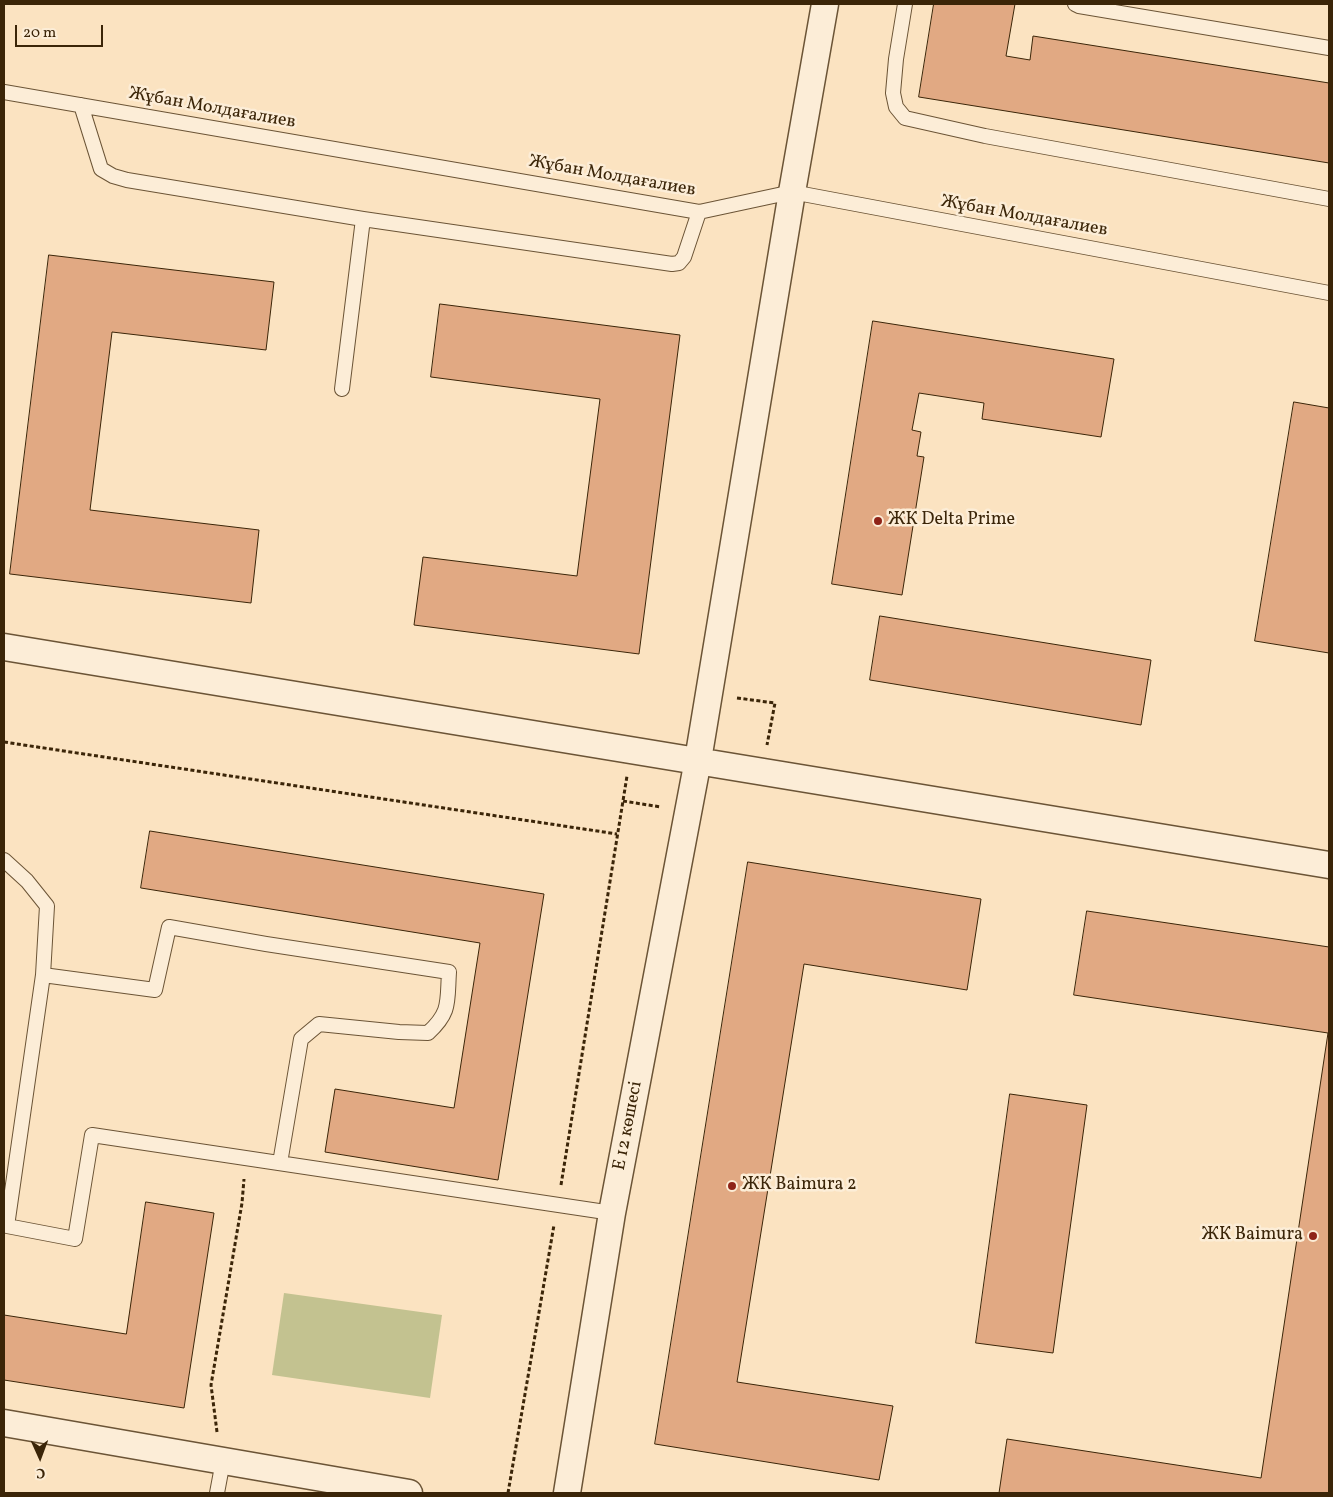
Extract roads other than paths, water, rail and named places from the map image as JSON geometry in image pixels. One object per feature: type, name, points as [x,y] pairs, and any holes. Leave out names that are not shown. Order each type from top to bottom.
[{"type":"street","name":"Е 12 көшесі","points":[[568,1493],[612,1213],[698,760],[825,4]]},
{"type":"street","points":[[4,648],[698,760],[1329,865]]},
{"type":"street","points":[[4,1423],[409,1493]]},
{"type":"lane","points":[[905,4],[896,59],[893,93],[896,107],[905,118],[985,136],[1329,199]]},
{"type":"lane","points":[[1075,4],[1329,48]]},
{"type":"lane","name":"Жұбан Молдағалиев","points":[[4,92],[699,212],[792,192],[1329,292]]},
{"type":"lane","points":[[81,106],[101,169],[113,176],[127,180],[363,219],[672,264],[679,262],[684,257],[699,212]]},
{"type":"lane","points":[[342,390],[363,219]]},
{"type":"lane","points":[[4,860],[27,881],[47,906],[43,975],[7,1226],[75,1238],[92,1134],[612,1213]]},
{"type":"lane","points":[[43,975],[155,990],[169,927],[448,972],[447,1007],[440,1021],[428,1033],[319,1024],[301,1038],[280,1163]]},
{"type":"lane","points":[[217,1493],[223,1461]]},
{"type":"place","name":"ЖК Delta Prime","points":[[878,521]]},
{"type":"place","name":"ЖК Baimura 2","points":[[732,1186]]},
{"type":"place","name":"ЖК Baimura","points":[[1313,1236]]}]
